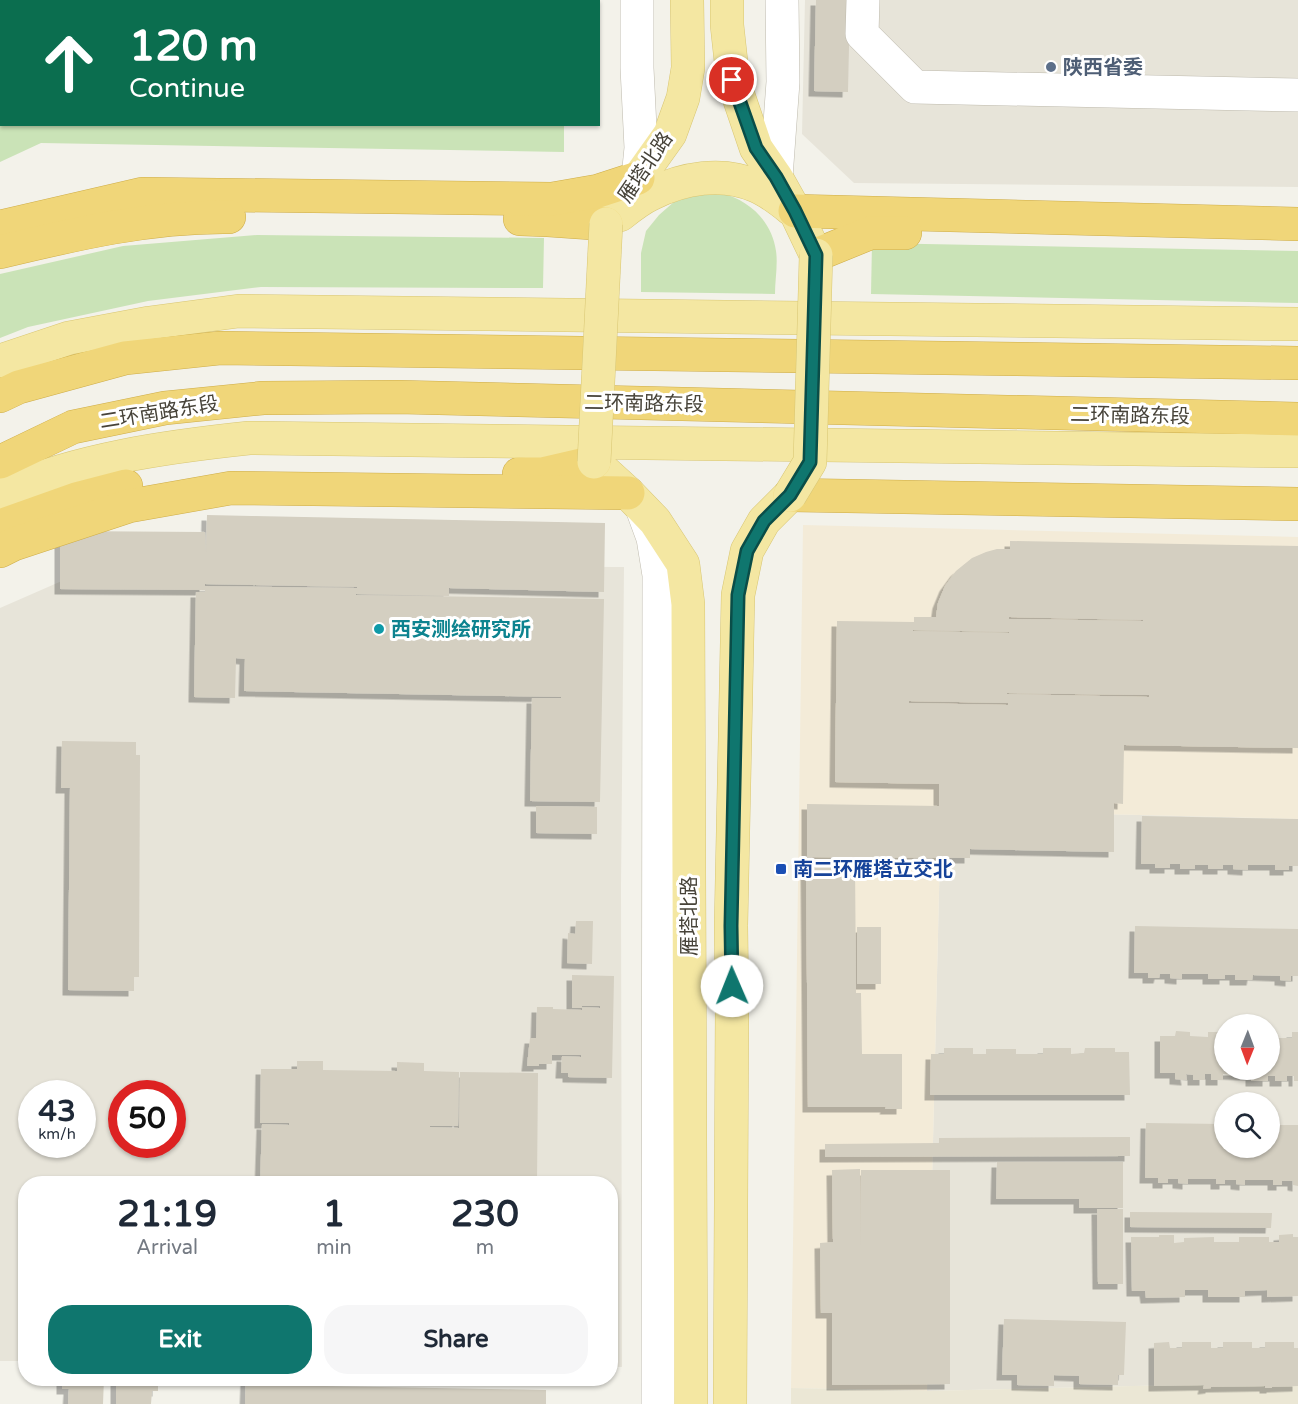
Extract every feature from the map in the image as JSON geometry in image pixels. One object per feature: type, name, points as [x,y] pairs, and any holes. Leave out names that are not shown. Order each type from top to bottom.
[{"type":"highway","points":[[0,227],[142,194],[552,199],[598,191],[638,178]]},
{"type":"highway","points":[[795,211],[1298,224]]},
{"type":"highway","points":[[0,252],[131,224],[197,216],[548,220],[606,224]]},
{"type":"highway","points":[[816,255],[870,233],[1298,240]]},
{"type":"highway","points":[[0,396],[20,387],[125,358],[220,348],[1298,363]]},
{"type":"highway","name":"二环南路东段","points":[[0,462],[73,427],[165,408],[263,398],[398,397],[1298,419]]},
{"type":"highway","points":[[0,526],[76,499],[131,484],[219,471],[542,474],[594,462]]},
{"type":"highway","points":[[0,551],[14,544],[129,506],[231,488],[634,500]]},
{"type":"highway","points":[[790,495],[1298,504]]},
{"type":"main road","name":"雁塔北路","points":[[606,224],[670,134],[683,98],[688,68],[687,0]]},
{"type":"main road","points":[[727,0],[732,80],[756,148],[776,177],[816,255],[810,462],[790,495],[764,521],[747,551],[738,595],[731,926],[730,1404]]},
{"type":"main road","points":[[594,462],[606,224],[650,194],[679,184],[713,177],[735,178],[757,186],[795,211]]},
{"type":"main road","points":[[0,361],[69,338],[149,323],[239,311],[1298,324]]},
{"type":"main road","points":[[0,493],[64,470],[128,454],[188,444],[249,438],[1298,451]]},
{"type":"main road","name":"雁塔北路","points":[[594,462],[655,521],[683,564],[688,604],[691,1404]]},
{"type":"street","points":[[637,0],[637,68],[641,148],[638,178]]},
{"type":"street","points":[[776,177],[783,82],[782,0]]},
{"type":"street","points":[[863,0],[862,34],[915,87],[1298,95]]},
{"type":"street","points":[[634,500],[653,538],[659,575],[658,1404]]},
{"type":"shaded area","name":"陕西省委","points":[[805,0],[1298,0],[1298,187],[854,183],[802,134]]},
{"type":"shaded area","points":[[803,525],[1298,537],[1298,819],[941,810],[927,1391],[791,1388]]},
{"type":"shaded area","points":[[96,566],[624,567],[621,886],[622,1367],[618,1367],[618,1176],[18,1176],[18,1361],[0,1361],[0,608]]},
{"type":"shaded area","points":[[941,810],[1298,819],[1298,1382],[927,1391]]},
{"type":"shaded area","points":[[1298,1382],[1298,1404],[791,1404],[791,1388],[927,1391]]},
{"type":"green space","points":[[0,126],[564,126],[564,152],[41,143],[0,162]]},
{"type":"green space","points":[[697,193],[721,193],[731,196],[758,213],[774,240],[777,267],[775,294],[641,292],[641,253],[646,231],[675,201]]},
{"type":"green space","points":[[257,235],[544,238],[543,288],[261,287],[148,301],[28,327],[0,338],[0,274],[123,246]]},
{"type":"green space","points":[[872,243],[1298,251],[1298,303],[871,294]]},
{"type":"building","points":[[816,0],[850,0],[848,92],[814,91]]},
{"type":"building","points":[[207,515],[605,523],[604,592],[449,588],[449,596],[356,594],[356,595],[604,599],[600,802],[530,801],[532,698],[561,697],[244,691],[245,659],[236,658],[235,698],[194,697],[196,592],[205,592],[205,590],[60,589],[60,531],[205,532],[206,552]],"holes":[[[205,584],[357,587],[205,586]]]},
{"type":"building","points":[[1010,541],[1298,546],[1298,748],[1124,745],[1123,804],[1114,803],[1114,852],[970,849],[970,858],[807,857],[807,804],[939,806],[939,784],[835,782],[837,621],[914,622],[914,617],[936,617],[938,603],[945,586],[956,571],[972,558],[986,552],[1010,549]],"holes":[[[1009,617],[1143,621],[1009,619]],[[913,630],[1009,633],[913,631]],[[1007,694],[1149,695],[1149,697]],[[909,701],[1008,703],[1008,705],[909,703]]]},
{"type":"building","points":[[62,741],[136,742],[136,755],[140,755],[139,977],[134,977],[134,991],[68,990],[70,788],[61,788]]},
{"type":"building","points":[[536,806],[597,807],[597,834],[536,833]]},
{"type":"building","points":[[1142,816],[1298,819],[1298,866],[1289,866],[1289,870],[1275,870],[1275,865],[1248,865],[1248,870],[1233,869],[1233,865],[1223,865],[1223,869],[1208,869],[1208,865],[1195,865],[1195,869],[1180,869],[1180,864],[1170,864],[1170,868],[1155,868],[1155,864],[1141,864]]},
{"type":"building","points":[[806,859],[855,859],[856,993],[861,993],[862,1054],[902,1054],[902,1109],[808,1107]]},
{"type":"building","points":[[576,921],[593,921],[592,964],[567,963],[568,933],[575,934]]},
{"type":"building","points":[[1135,926],[1298,929],[1298,976],[1291,976],[1291,981],[1280,980],[1280,976],[1253,975],[1252,980],[1235,980],[1235,975],[1225,975],[1225,979],[1208,979],[1208,974],[1182,974],[1182,979],[1170,978],[1170,974],[1160,974],[1159,978],[1148,978],[1148,973],[1134,973]]},
{"type":"building","points":[[857,927],[881,927],[881,984],[857,984]]},
{"type":"building","points":[[572,975],[614,976],[612,1078],[568,1077],[568,1073],[561,1073],[562,1056],[581,1057],[581,1055],[552,1055],[552,1064],[527,1066],[530,1038],[536,1038],[537,1007],[582,1010],[582,1008],[572,1008]],"holes":[[[582,1006],[600,1006],[600,1008]]]},
{"type":"building","points":[[1176,1031],[1190,1032],[1190,1036],[1208,1037],[1208,1032],[1214,1032],[1214,1080],[1211,1080],[1211,1074],[1205,1074],[1205,1080],[1193,1080],[1193,1075],[1186,1074],[1187,1080],[1175,1079],[1175,1073],[1160,1073],[1160,1036],[1175,1036]]},
{"type":"building","points":[[1292,1032],[1298,1032],[1298,1081],[1294,1081],[1294,1076],[1287,1076],[1287,1081],[1275,1081],[1280,1080],[1280,1038],[1292,1038]]},
{"type":"building","points":[[944,1048],[973,1048],[973,1054],[986,1054],[986,1049],[1016,1049],[1016,1054],[1043,1054],[1043,1048],[1071,1048],[1071,1054],[1084,1053],[1085,1048],[1115,1048],[1115,1052],[1129,1052],[1130,1095],[930,1095],[931,1054],[944,1054]]},
{"type":"building","points":[[297,1061],[323,1061],[323,1070],[397,1071],[397,1062],[424,1063],[424,1071],[459,1072],[458,1126],[430,1127],[459,1128],[460,1072],[538,1073],[537,1176],[260,1176],[262,1124],[289,1125],[289,1123],[260,1123],[261,1069],[297,1069]]},
{"type":"building","points":[[1146,1123],[1214,1124],[1214,1158],[1280,1158],[1280,1125],[1298,1125],[1298,1186],[1293,1185],[1293,1181],[1282,1181],[1282,1185],[1273,1185],[1273,1180],[1245,1180],[1245,1185],[1236,1184],[1236,1180],[1225,1180],[1225,1184],[1216,1184],[1216,1179],[1188,1179],[1188,1184],[1178,1183],[1178,1179],[1168,1179],[1168,1183],[1158,1183],[1158,1178],[1145,1178]]},
{"type":"building","points":[[1130,1137],[1130,1156],[825,1157],[825,1144],[939,1143],[939,1138]]},
{"type":"building","points":[[997,1162],[1123,1162],[1123,1208],[1079,1208],[1079,1199],[996,1199]]},
{"type":"building","points":[[860,1169],[860,1246],[861,1170],[950,1170],[950,1384],[832,1385],[832,1313],[821,1313],[820,1243],[833,1242],[832,1170]]},
{"type":"building","points":[[1097,1209],[1123,1209],[1123,1284],[1098,1284]]},
{"type":"building","points":[[1130,1212],[1272,1213],[1271,1228],[1130,1227]]},
{"type":"building","points":[[1293,1234],[1293,1237],[1298,1237],[1298,1296],[1267,1297],[1267,1290],[1245,1291],[1245,1297],[1208,1297],[1208,1290],[1185,1290],[1185,1297],[1146,1298],[1145,1291],[1132,1291],[1131,1237],[1174,1235],[1174,1243],[1184,1242],[1184,1238],[1214,1237],[1214,1242],[1239,1242],[1239,1237],[1269,1237],[1269,1242],[1279,1242],[1279,1235]]},
{"type":"building","points":[[1004,1319],[1126,1322],[1124,1375],[1118,1375],[1118,1385],[1079,1384],[1079,1376],[1054,1375],[1054,1386],[1017,1385],[1017,1375],[1002,1375]]},
{"type":"building","points":[[1169,1342],[1170,1348],[1182,1348],[1182,1342],[1211,1342],[1211,1348],[1223,1348],[1223,1342],[1252,1342],[1252,1348],[1265,1348],[1265,1342],[1294,1342],[1294,1348],[1298,1348],[1298,1386],[1203,1389],[1204,1385],[1154,1386],[1154,1343]]},
{"type":"building","points":[[62,1386],[104,1386],[103,1404],[68,1404],[69,1389],[62,1389]]},
{"type":"building","points":[[116,1386],[158,1386],[158,1391],[152,1391],[151,1404],[116,1404]]},
{"type":"building","points":[[246,1386],[546,1390],[546,1404],[245,1404]]},
{"type":"place","name":"陕西省委","points":[[1051,67]]},
{"type":"place","name":"西安测绘研究所","points":[[379,629]]},
{"type":"place","name":"南二环雁塔立交北","points":[[781,869]]},
{"type":"route","points":[[732,80],[756,148],[776,177],[816,255],[810,462],[790,495],[764,521],[747,551],[738,595],[731,926],[732,986]]}]
